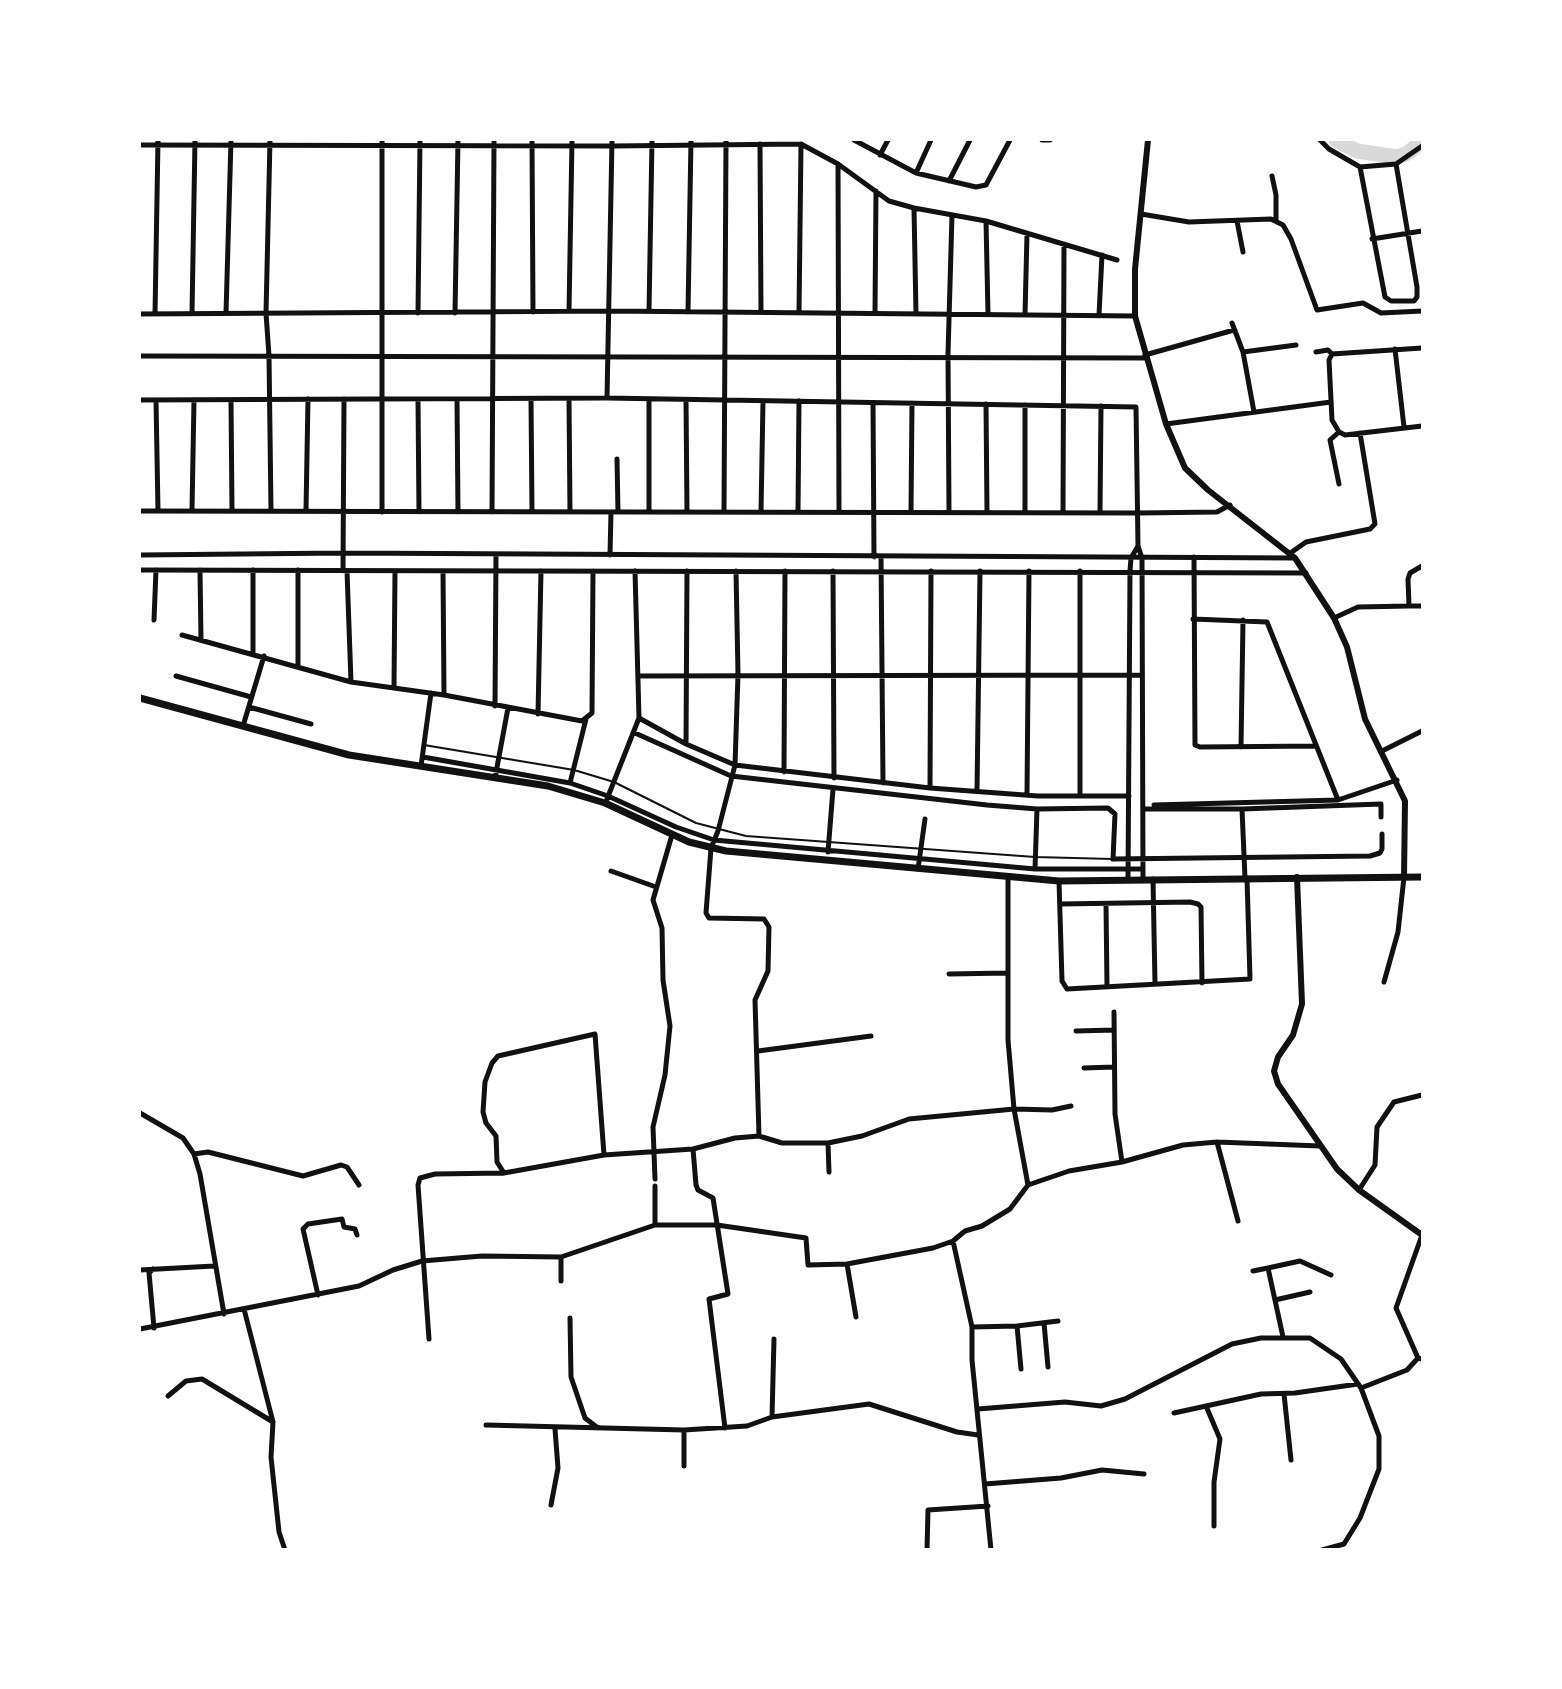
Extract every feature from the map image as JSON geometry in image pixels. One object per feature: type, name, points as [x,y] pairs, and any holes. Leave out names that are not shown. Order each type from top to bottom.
[{"type":"main road","points":[[140,698],[349,755],[548,786],[607,799],[672,835],[712,844],[918,869],[1059,881],[1422,877]]},
{"type":"street","points":[[854,140],[916,173],[976,188],[986,185],[1010,140]]},
{"type":"street","points":[[880,155],[888,140]]},
{"type":"street","points":[[916,173],[931,140]]},
{"type":"street","points":[[949,181],[970,140]]},
{"type":"street","points":[[1042,140],[1050,140]]},
{"type":"street","points":[[1148,140],[1135,269],[1135,316],[1166,424],[1185,468],[1208,490],[1292,556],[1306,573],[1334,618],[1347,647],[1365,719],[1397,780],[1405,801],[1407,819],[1404,877],[1398,932],[1384,982]]},
{"type":"street","points":[[1320,140],[1329,149],[1360,167],[1396,164],[1422,146]]},
{"type":"street","points":[[155,314],[158,142]]},
{"type":"street","points":[[140,146],[158,142],[801,144],[838,164],[889,201],[914,208],[987,221],[1117,260]]},
{"type":"street","points":[[688,312],[691,142]]},
{"type":"street","points":[[724,512],[726,142]]},
{"type":"street","points":[[192,313],[195,143]]},
{"type":"street","points":[[226,313],[231,143]]},
{"type":"street","points":[[270,143],[266,313],[270,356],[271,510]]},
{"type":"street","points":[[382,143],[382,512]]},
{"type":"street","points":[[418,313],[420,143]]},
{"type":"street","points":[[455,313],[458,143]]},
{"type":"street","points":[[492,512],[495,356],[494,143]]},
{"type":"street","points":[[532,143],[532,312]]},
{"type":"street","points":[[569,311],[572,143]]},
{"type":"street","points":[[607,398],[612,143]]},
{"type":"street","points":[[649,311],[652,143]]},
{"type":"street","points":[[760,144],[761,312]]},
{"type":"street","points":[[799,313],[801,144]]},
{"type":"street","points":[[838,164],[839,512]]},
{"type":"street","points":[[1360,167],[1372,239],[1385,297],[1391,301],[1414,301],[1417,297],[1417,287],[1396,164]]},
{"type":"street","points":[[1272,176],[1276,195],[1276,221],[1291,239],[1317,310],[1363,303],[1381,313],[1422,311]]},
{"type":"street","points":[[875,313],[876,191]]},
{"type":"street","points":[[914,208],[916,314]]},
{"type":"street","points":[[950,513],[948,358],[952,214]]},
{"type":"street","points":[[1141,214],[1189,222],[1276,221]]},
{"type":"street","points":[[987,221],[988,314]]},
{"type":"street","points":[[1237,221],[1244,252]]},
{"type":"street","points":[[1372,239],[1422,231]]},
{"type":"street","points":[[1025,315],[1027,234]]},
{"type":"street","points":[[1063,513],[1061,359],[1064,245]]},
{"type":"street","points":[[1099,315],[1102,255]]},
{"type":"street","points":[[140,314],[649,311],[1135,316]]},
{"type":"street","points":[[140,356],[608,358],[837,356],[1061,359],[1145,356],[1233,326],[1243,352],[1254,412]]},
{"type":"street","points":[[1243,352],[1296,345]]},
{"type":"street","points":[[1316,352],[1328,350],[1332,354],[1422,348]]},
{"type":"street","points":[[1395,349],[1404,428]]},
{"type":"street","points":[[1332,354],[1329,360],[1332,420],[1339,432],[1345,435],[1422,426]]},
{"type":"street","points":[[140,400],[607,398],[1136,407],[1138,546],[1142,558],[1143,879]]},
{"type":"street","points":[[306,510],[308,399]]},
{"type":"street","points":[[344,399],[344,553],[351,682]]},
{"type":"street","points":[[418,399],[418,512]]},
{"type":"street","points":[[457,399],[458,512]]},
{"type":"street","points":[[531,399],[532,512]]},
{"type":"street","points":[[569,399],[570,512]]},
{"type":"street","points":[[649,399],[649,512]]},
{"type":"street","points":[[156,400],[158,511]]},
{"type":"street","points":[[192,510],[194,400]]},
{"type":"street","points":[[231,400],[232,510]]},
{"type":"street","points":[[686,400],[687,512]]},
{"type":"street","points":[[761,512],[763,401]]},
{"type":"street","points":[[798,512],[799,401]]},
{"type":"street","points":[[1166,424],[1331,402]]},
{"type":"street","points":[[873,403],[872,512],[882,571],[883,783]]},
{"type":"street","points":[[911,512],[912,403]]},
{"type":"street","points":[[986,404],[987,512]]},
{"type":"street","points":[[1025,405],[1025,512]]},
{"type":"street","points":[[1100,513],[1101,406]]},
{"type":"street","points":[[1339,432],[1330,440],[1339,484]]},
{"type":"street","points":[[140,555],[344,553],[496,556],[1142,558],[1292,556],[1306,542],[1370,529],[1375,521],[1360,433]]},
{"type":"street","points":[[617,459],[618,512]]},
{"type":"street","points":[[140,511],[1139,513],[1217,512],[1230,505]]},
{"type":"street","points":[[610,555],[611,512]]},
{"type":"street","points":[[1128,880],[1130,571],[1131,558],[1138,546]]},
{"type":"street","points":[[495,706],[496,556]]},
{"type":"street","points":[[1194,557],[1193,742],[1200,747],[1316,746]]},
{"type":"street","points":[[1409,606],[1408,579],[1410,573],[1422,566]]},
{"type":"street","points":[[140,570],[1306,573]]},
{"type":"street","points":[[154,620],[156,570]]},
{"type":"street","points":[[200,570],[201,640]]},
{"type":"street","points":[[253,570],[253,653]]},
{"type":"street","points":[[298,570],[298,665]]},
{"type":"street","points":[[394,687],[395,571]]},
{"type":"street","points":[[443,571],[444,695]]},
{"type":"street","points":[[538,714],[541,571]]},
{"type":"street","points":[[182,635],[298,665],[351,682],[444,695],[582,721],[592,713],[593,571]]},
{"type":"street","points":[[607,799],[639,718],[635,571]]},
{"type":"street","points":[[686,744],[687,571]]},
{"type":"street","points":[[736,571],[738,674],[735,765],[718,831],[712,844],[707,916],[764,919],[770,927],[768,971],[755,999],[759,1136]]},
{"type":"street","points":[[784,772],[785,571]]},
{"type":"street","points":[[834,571],[834,778]]},
{"type":"street","points":[[930,788],[932,571]]},
{"type":"street","points":[[977,790],[980,571]]},
{"type":"street","points":[[1027,795],[1029,571]]},
{"type":"street","points":[[1080,571],[1080,796]]},
{"type":"street","points":[[1334,618],[1358,607],[1422,606]]},
{"type":"street","points":[[1193,619],[1265,620],[1270,626],[1338,800]]},
{"type":"street","points":[[1241,747],[1242,620]]},
{"type":"street","points":[[243,726],[264,656]]},
{"type":"street","points":[[638,676],[687,674],[1141,675]]},
{"type":"street","points":[[176,676],[251,697]]},
{"type":"street","points":[[421,766],[431,693]]},
{"type":"street","points":[[249,707],[311,724]]},
{"type":"street","points":[[495,778],[508,708]]},
{"type":"street","points":[[639,718],[686,744],[735,765],[930,788],[1027,795],[1129,796]]},
{"type":"street","points":[[570,783],[586,719]]},
{"type":"street","points":[[1382,751],[1422,731]]},
{"type":"street","points":[[635,733],[731,776],[833,789],[1037,809],[1110,809],[1115,814],[1113,859],[1245,860],[1370,856],[1380,853],[1383,834]]},
{"type":"street","points":[[423,757],[570,783],[712,844],[920,857],[1035,869],[1143,869]]},
{"type":"street","points":[[1154,805],[1338,800],[1397,780]]},
{"type":"street","points":[[828,852],[833,789]]},
{"type":"street","points":[[1144,809],[1242,809],[1381,804],[1381,817]]},
{"type":"street","points":[[1035,869],[1037,809]]},
{"type":"street","points":[[1059,881],[1063,985],[1067,989],[1246,980],[1251,977],[1242,809]]},
{"type":"street","points":[[918,869],[925,819]]},
{"type":"street","points":[[655,1179],[653,1127],[665,1075],[670,1026],[663,980],[662,928],[653,900],[672,835]]},
{"type":"street","points":[[611,871],[656,887]]},
{"type":"street","points":[[1174,1413],[1261,1394],[1284,1394],[1359,1386],[1407,1370],[1420,1358],[1396,1308],[1422,1235],[1359,1190],[1337,1169],[1278,1084],[1275,1071],[1278,1057],[1293,1035],[1302,1004],[1297,877]]},
{"type":"street","points":[[1008,878],[1008,1040],[1014,1109],[1028,1185]]},
{"type":"street","points":[[1153,879],[1155,984]]},
{"type":"street","points":[[1060,904],[1190,902],[1201,907],[1202,983]]},
{"type":"street","points":[[1106,904],[1107,987]]},
{"type":"street","points":[[950,974],[1008,973]]},
{"type":"street","points":[[1114,1012],[1115,1114],[1122,1162]]},
{"type":"street","points":[[1076,1031],[1114,1030]]},
{"type":"street","points":[[504,1173],[497,1162],[496,1136],[486,1123],[483,1112],[485,1083],[492,1063],[498,1056],[595,1034],[604,1155]]},
{"type":"street","points":[[758,1051],[871,1036]]},
{"type":"street","points":[[1084,1068],[1114,1067]]},
{"type":"street","points":[[1359,1190],[1375,1165],[1377,1127],[1394,1102],[1422,1095]]},
{"type":"street","points":[[429,1339],[422,1261],[418,1185],[420,1178],[435,1174],[504,1173],[604,1155],[693,1149],[735,1138],[759,1136],[782,1143],[828,1143],[862,1136],[909,1119],[1014,1109],[1052,1110],[1071,1106]]},
{"type":"street","points":[[140,1113],[183,1138],[194,1154],[200,1174],[224,1314]]},
{"type":"street","points":[[140,1329],[359,1286],[393,1270],[422,1261],[482,1256],[561,1257],[656,1225],[717,1225],[806,1238],[808,1265],[847,1264],[933,1248],[953,1241],[965,1231],[982,1226],[1010,1209],[1028,1185],[1069,1171],[1122,1162],[1183,1145],[1217,1142],[1320,1146]]},
{"type":"street","points":[[1217,1142],[1238,1221]]},
{"type":"street","points":[[828,1143],[829,1172]]},
{"type":"street","points":[[693,1149],[696,1185],[698,1190],[712,1198],[728,1294],[709,1299],[725,1428]]},
{"type":"street","points":[[194,1154],[208,1152],[303,1176],[341,1166],[347,1167],[359,1185]]},
{"type":"street","points":[[655,1186],[656,1225]]},
{"type":"street","points":[[318,1295],[303,1229],[308,1224],[342,1219],[344,1227],[355,1229],[357,1236]]},
{"type":"street","points":[[953,1241],[972,1327],[972,1360],[978,1409],[978,1436],[988,1506],[991,1550]]},
{"type":"street","points":[[561,1257],[561,1281]]},
{"type":"street","points":[[1253,1271],[1300,1261],[1331,1275]]},
{"type":"street","points":[[847,1264],[856,1317]]},
{"type":"street","points":[[140,1270],[214,1266]]},
{"type":"street","points":[[1268,1268],[1283,1337]]},
{"type":"street","points":[[153,1269],[149,1273],[154,1328]]},
{"type":"street","points":[[1275,1300],[1310,1292]]},
{"type":"street","points":[[244,1309],[273,1422],[271,1457],[279,1532],[285,1550]]},
{"type":"street","points":[[570,1318],[571,1377],[585,1418],[598,1428]]},
{"type":"street","points":[[972,1327],[1017,1326],[1058,1321]]},
{"type":"street","points":[[1044,1323],[1048,1367]]},
{"type":"street","points":[[1017,1326],[1021,1369]]},
{"type":"street","points":[[978,1409],[1065,1402],[1101,1406],[1125,1399],[1232,1344],[1283,1337],[1310,1338],[1341,1359],[1359,1386],[1378,1436],[1379,1468],[1360,1518],[1345,1546],[1322,1550]]},
{"type":"street","points":[[772,1417],[774,1339]]},
{"type":"street","points":[[168,1395],[186,1381],[202,1379],[273,1422]]},
{"type":"street","points":[[1284,1394],[1291,1460]]},
{"type":"street","points":[[486,1425],[555,1429],[725,1428],[747,1426],[772,1417],[869,1404],[957,1432],[978,1436]]},
{"type":"street","points":[[1206,1406],[1220,1439],[1214,1482],[1214,1526]]},
{"type":"street","points":[[551,1505],[558,1468],[555,1429]]},
{"type":"street","points":[[684,1430],[684,1466]]},
{"type":"street","points":[[985,1484],[1061,1478],[1102,1470],[1144,1474]]},
{"type":"street","points":[[927,1550],[928,1510],[988,1506]]},
{"type":"lane","points":[[424,745],[574,770],[614,782],[696,823],[718,831],[921,850],[1113,859]]},
{"type":"waterway","points":[[1336,140],[1357,151],[1397,157],[1408,153],[1422,141]]}]
